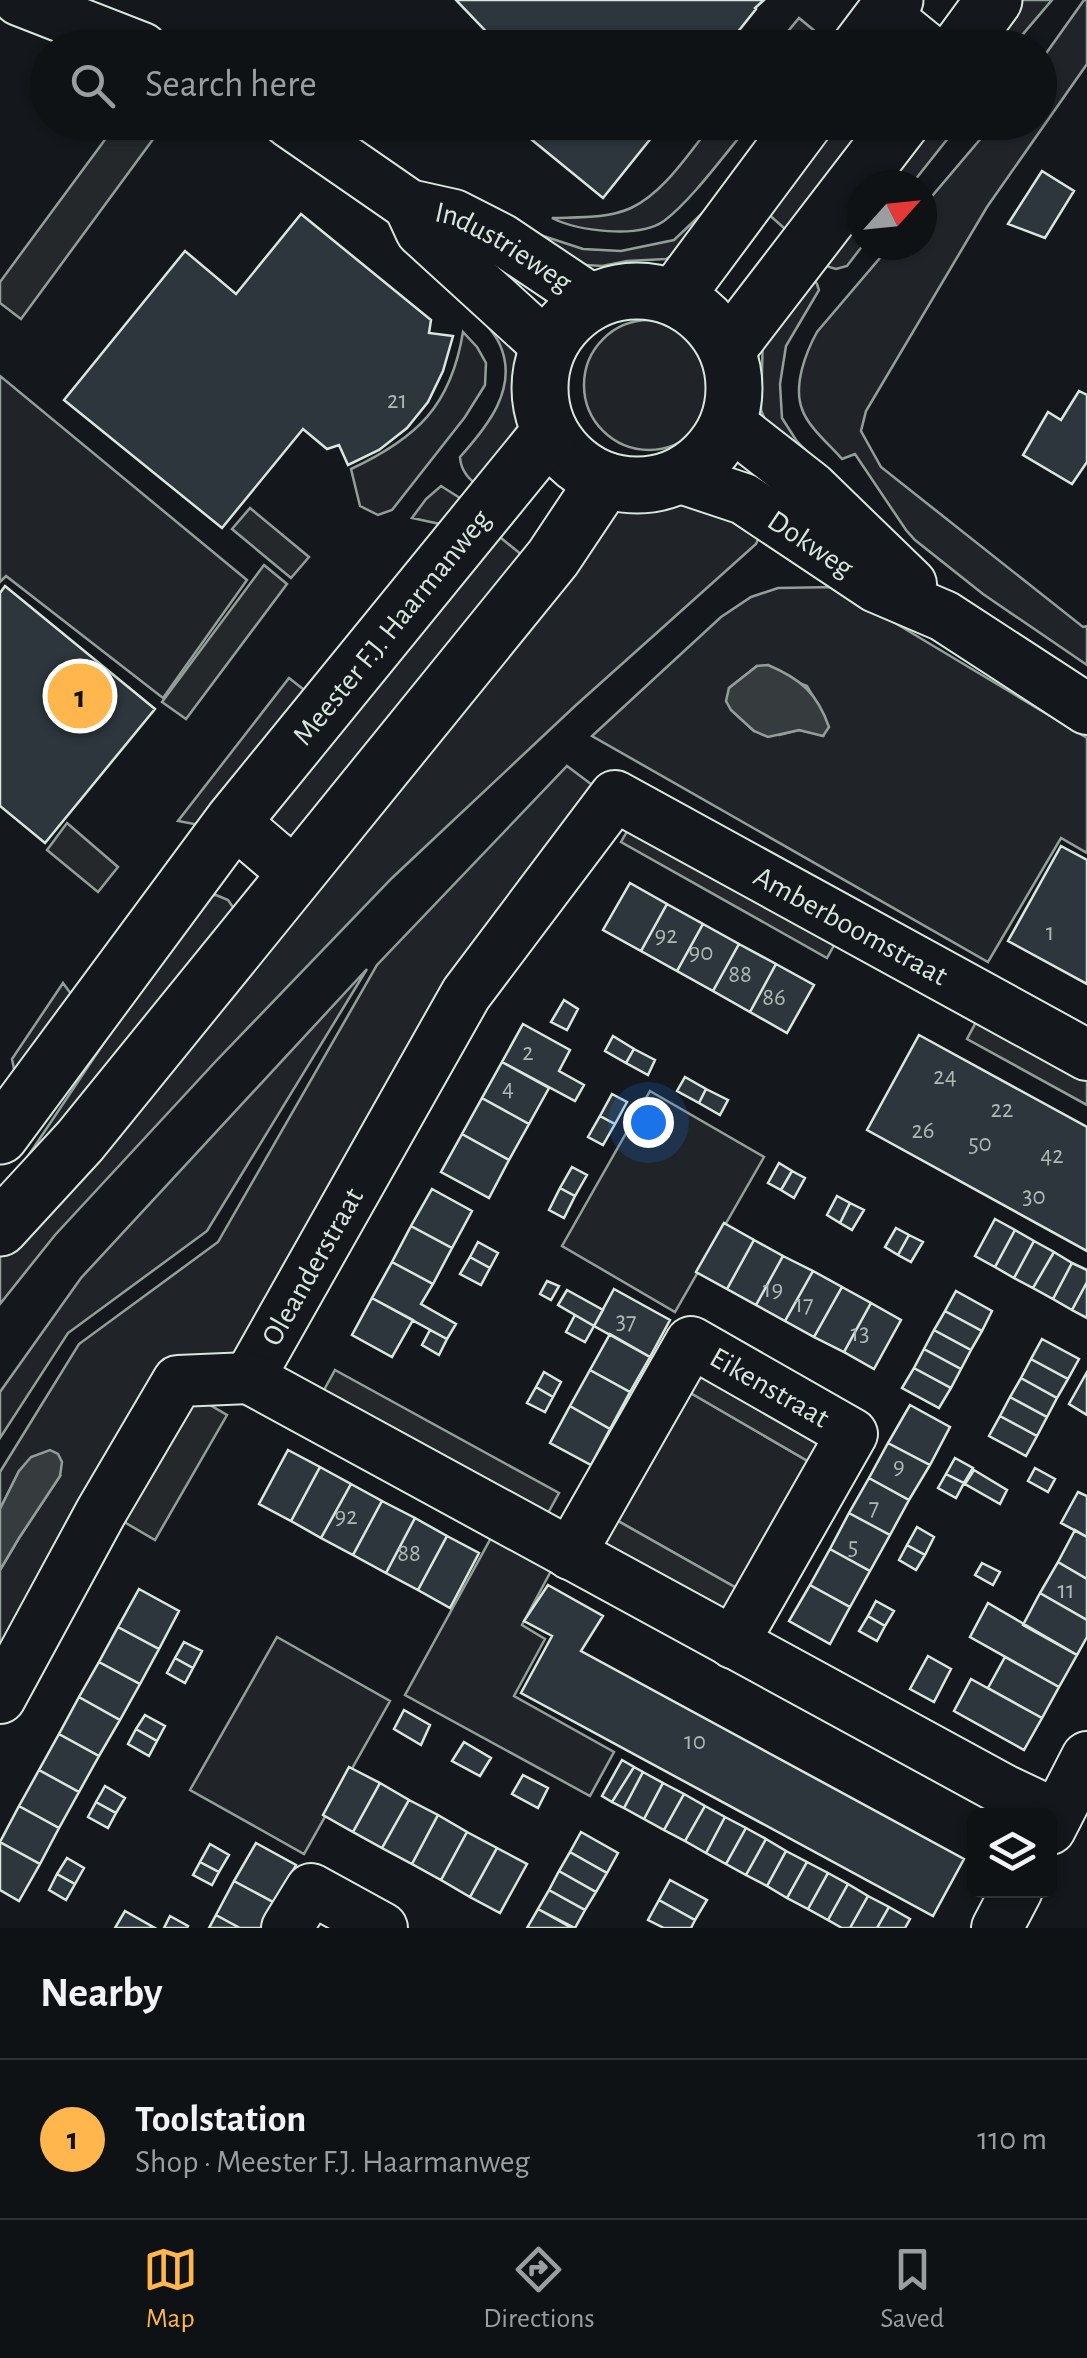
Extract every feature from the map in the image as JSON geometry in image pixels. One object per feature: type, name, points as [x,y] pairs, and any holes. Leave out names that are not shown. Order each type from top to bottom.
[{"type":"main road","points":[[972,30],[994,0]]},
{"type":"main road","points":[[674,297],[791,140]]},
{"type":"main road","points":[[727,350],[888,140]]},
{"type":"main road","points":[[632,290],[674,297],[706,318],[727,350],[735,386],[729,423],[708,455],[678,477],[642,486],[605,480],[573,462],[550,432],[539,390],[548,347],[566,320],[592,300],[632,290]]},
{"type":"main road","name":"Meester F.J. Haarmanweg","points":[[0,1136],[233,821],[550,432]]},
{"type":"main road","points":[[0,1228],[80,1140],[553,558],[605,480]]},
{"type":"street","points":[[19,0],[96,30]]},
{"type":"street","name":"Industrieweg","points":[[314,140],[409,206],[454,215],[501,239],[592,300]]},
{"type":"street","name":"Industrieweg","points":[[409,206],[421,231],[548,347]]},
{"type":"street","name":"Dokweg","points":[[729,423],[811,487],[944,616]]},
{"type":"street","name":"Dokweg","points":[[678,477],[744,500],[876,587],[944,616],[1087,708]]},
{"type":"street","name":"Amberboomstraat","points":[[615,796],[1087,1055]]},
{"type":"street","name":"Oleanderstraat","points":[[0,1698],[101,1512],[178,1381],[248,1378],[466,994],[615,796]]},
{"type":"street","points":[[233,821],[295,874]]},
{"type":"street","name":"Eikenstraat","points":[[570,1554],[691,1342],[852,1434],[733,1643]]},
{"type":"street","points":[[248,1378],[1032,1808]]},
{"type":"street","points":[[1057,1814],[1087,1757]]},
{"type":"street","points":[[287,1928],[312,1888],[382,1928]]},
{"type":"street","points":[[997,1928],[1013,1898]]},
{"type":"shaded area","points":[[1015,0],[1052,0],[1026,30],[991,30]]},
{"type":"shaded area","points":[[1087,0],[1087,64],[1057,107],[1057,38]]},
{"type":"shaded area","points":[[799,18],[814,30],[789,30]]},
{"type":"shaded area","points":[[105,140],[153,140],[21,319],[0,303],[0,282]]},
{"type":"shaded area","points":[[700,140],[737,140],[675,212],[653,227],[608,231],[552,218],[592,217],[631,208],[655,192]]},
{"type":"shaded area","points":[[812,140],[869,140],[793,236],[758,205]]},
{"type":"shaded area","points":[[911,140],[947,140],[923,170],[886,170]]},
{"type":"shaded area","points":[[980,140],[1034,140],[987,207],[866,411],[861,431],[881,467],[1083,627],[1087,626],[1087,665],[983,594],[915,540],[855,454],[842,459],[814,429],[802,409],[799,390],[805,359],[817,332],[878,260],[937,260],[937,190]]},
{"type":"shaded area","points":[[714,202],[686,248],[666,259],[602,266],[571,264],[525,230],[583,249],[621,251],[674,240]]},
{"type":"shaded area","points":[[847,217],[847,260],[852,260],[847,266],[829,267],[816,255]]},
{"type":"shaded area","points":[[811,277],[819,290],[786,346],[780,384],[782,418],[813,458],[771,435],[761,410],[763,332]]},
{"type":"shaded area","points":[[471,307],[523,355],[525,419],[484,491],[465,473],[460,457],[497,406],[506,376],[505,361],[494,335]]},
{"type":"shaded area","points":[[649,320],[674,325],[695,339],[709,360],[714,385],[709,410],[695,431],[674,445],[649,450],[624,445],[603,431],[589,410],[584,385],[589,360],[603,339],[624,325]]},
{"type":"shaded area","points":[[463,332],[486,363],[485,385],[465,417],[392,510],[378,515],[360,506],[351,469],[395,445],[427,417],[450,380]]},
{"type":"shaded area","points":[[0,376],[247,580],[163,698],[6,576],[0,582]]},
{"type":"shaded area","points":[[441,486],[471,505],[454,527],[412,518],[426,499]]},
{"type":"shaded area","points":[[691,497],[762,530],[756,544],[575,706],[392,878],[55,1235],[0,1304],[0,1248],[617,505]]},
{"type":"shaded area","points":[[250,508],[309,557],[291,578],[232,529]]},
{"type":"shaded area","points":[[495,533],[528,560],[303,836],[280,832],[267,813]]},
{"type":"shaded area","points":[[264,565],[287,584],[186,719],[162,702]]},
{"type":"shaded area","points":[[835,587],[1087,738],[1087,853],[1061,838],[988,962],[592,736],[721,617],[751,597],[778,588]],"holes":[[[757,666],[807,686],[823,735],[799,730],[779,735],[754,731],[731,710],[729,688]]]},
{"type":"shaded area","points":[[768,665],[799,682],[813,696],[829,727],[823,736],[799,730],[768,737],[754,731],[731,710],[726,701],[729,688],[757,666]]},
{"type":"shaded area","points":[[289,678],[317,700],[210,821],[178,821]]},
{"type":"shaded area","points":[[567,766],[595,787],[250,1345],[0,1660],[0,1570],[60,1476],[19,1471],[0,1509],[0,1472],[79,1344],[218,1242],[377,965]]},
{"type":"shaded area","points":[[637,814],[843,929],[827,958],[621,842]]},
{"type":"shaded area","points":[[67,823],[118,867],[98,892],[47,850]]},
{"type":"shaded area","points":[[208,896],[228,900],[237,913],[16,1174],[124,1013]]},
{"type":"shaded area","points":[[367,969],[207,1231],[68,1333],[0,1438],[0,1392],[81,1278]]},
{"type":"shaded area","points":[[63,983],[74,998],[34,1067],[14,1069],[12,1059]]},
{"type":"shaded area","points":[[983,1009],[1087,1067],[1087,1105],[967,1039]]},
{"type":"shaded area","points":[[650,1091],[764,1157],[675,1312],[562,1246]]},
{"type":"shaded area","points":[[335,1370],[559,1493],[548,1513],[324,1390]]},
{"type":"shaded area","points":[[700,1371],[822,1446],[818,1467],[682,1388]]},
{"type":"shaded area","points":[[682,1388],[818,1467],[747,1594],[611,1517]]},
{"type":"shaded area","points":[[191,1394],[227,1415],[155,1540],[119,1519]]},
{"type":"shaded area","points":[[50,1450],[62,1462],[60,1476],[0,1570],[0,1509],[19,1471],[31,1457]]},
{"type":"shaded area","points":[[611,1517],[747,1594],[732,1615],[624,1566],[599,1538]]},
{"type":"shaded area","points":[[491,1538],[551,1571],[522,1625],[545,1639],[514,1696],[614,1752],[590,1796],[405,1695]]},
{"type":"shaded area","points":[[277,1637],[390,1701],[304,1854],[190,1790]]},
{"type":"building","points":[[456,0],[764,0],[739,30],[485,30]]},
{"type":"building","points":[[532,140],[650,140],[603,198]]},
{"type":"building","points":[[1042,171],[1074,191],[1045,238],[1008,224]]},
{"type":"building","points":[[301,214],[431,320],[429,333],[453,336],[443,371],[428,402],[407,428],[379,450],[348,465],[339,445],[327,449],[303,429],[222,528],[64,400],[185,251],[236,294]]},
{"type":"building","points":[[1079,391],[1087,395],[1087,462],[1072,484],[1023,455],[1048,412],[1061,420]]},
{"type":"building","points":[[5,586],[155,709],[45,843],[0,806],[0,593]]},
{"type":"building","points":[[1061,846],[1087,860],[1087,984],[1008,941]]},
{"type":"building","points":[[630,883],[667,904],[641,951],[603,930]]},
{"type":"building","points":[[667,904],[703,924],[677,971],[641,951]]},
{"type":"building","points":[[703,924],[739,944],[713,991],[677,971]]},
{"type":"building","points":[[739,944],[776,964],[750,1012],[713,991]]},
{"type":"building","points":[[776,964],[814,985],[787,1033],[750,1012]]},
{"type":"building","points":[[564,1000],[578,1009],[567,1030],[551,1022]]},
{"type":"building","points":[[523,1024],[570,1050],[559,1071],[584,1085],[575,1101],[502,1062]]},
{"type":"building","points":[[919,1035],[1087,1127],[1087,1251],[867,1130]]},
{"type":"building","points":[[613,1036],[634,1049],[626,1063],[605,1051]]},
{"type":"building","points":[[634,1049],[655,1060],[648,1075],[626,1063]]},
{"type":"building","points":[[502,1062],[549,1088],[529,1124],[482,1098]]},
{"type":"building","points":[[685,1077],[706,1089],[699,1103],[677,1091]]},
{"type":"building","points":[[706,1089],[728,1100],[720,1115],[699,1103]]},
{"type":"building","points":[[612,1094],[627,1102],[615,1124],[600,1116]]},
{"type":"building","points":[[482,1098],[529,1124],[509,1160],[462,1134]]},
{"type":"building","points":[[600,1116],[615,1124],[603,1145],[588,1137]]},
{"type":"building","points":[[462,1134],[509,1160],[489,1198],[441,1172]]},
{"type":"building","points":[[779,1163],[792,1171],[781,1190],[768,1183]]},
{"type":"building","points":[[572,1167],[587,1175],[575,1196],[560,1188]]},
{"type":"building","points":[[792,1171],[805,1178],[794,1198],[781,1190]]},
{"type":"building","points":[[560,1188],[575,1196],[564,1218],[549,1210]]},
{"type":"building","points":[[432,1189],[472,1211],[452,1248],[411,1226]]},
{"type":"building","points":[[837,1196],[850,1203],[840,1223],[827,1215]]},
{"type":"building","points":[[850,1203],[864,1210],[852,1230],[840,1223]]},
{"type":"building","points":[[995,1219],[1015,1230],[995,1267],[975,1256]]},
{"type":"building","points":[[724,1223],[754,1240],[727,1289],[696,1272]]},
{"type":"building","points":[[411,1226],[452,1248],[433,1284],[392,1262]]},
{"type":"building","points":[[896,1228],[909,1235],[898,1255],[885,1247]]},
{"type":"building","points":[[1015,1230],[1034,1241],[1014,1278],[995,1267]]},
{"type":"building","points":[[909,1235],[923,1242],[911,1262],[898,1255]]},
{"type":"building","points":[[754,1240],[783,1256],[756,1305],[727,1289]]},
{"type":"building","points":[[1034,1241],[1054,1252],[1033,1288],[1014,1278]]},
{"type":"building","points":[[478,1242],[498,1253],[490,1268],[470,1257]]},
{"type":"building","points":[[1054,1252],[1072,1263],[1053,1299],[1033,1288]]},
{"type":"building","points":[[783,1256],[813,1271],[785,1321],[756,1305]]},
{"type":"building","points":[[470,1257],[490,1268],[481,1285],[460,1274]]},
{"type":"building","points":[[392,1262],[433,1284],[421,1304],[456,1324],[447,1339],[372,1298]]},
{"type":"building","points":[[1072,1263],[1087,1270],[1087,1282],[1072,1310],[1053,1299]]},
{"type":"building","points":[[813,1271],[842,1287],[814,1337],[785,1321]]},
{"type":"building","points":[[547,1281],[559,1286],[551,1300],[540,1294]]},
{"type":"building","points":[[1087,1282],[1087,1318],[1072,1310]]},
{"type":"building","points":[[842,1287],[871,1303],[844,1352],[814,1337]]},
{"type":"building","points":[[614,1289],[670,1320],[650,1357],[594,1326]]},
{"type":"building","points":[[567,1290],[603,1310],[594,1326],[558,1305]]},
{"type":"building","points":[[956,1291],[992,1311],[982,1331],[945,1311]]},
{"type":"building","points":[[372,1298],[413,1320],[392,1357],[352,1335]]},
{"type":"building","points":[[871,1303],[901,1320],[874,1369],[844,1352]]},
{"type":"building","points":[[945,1311],[982,1331],[971,1350],[934,1330]]},
{"type":"building","points":[[575,1315],[594,1326],[585,1342],[566,1332]]},
{"type":"building","points":[[430,1330],[447,1339],[439,1355],[422,1345]]},
{"type":"building","points":[[934,1330],[971,1350],[961,1369],[924,1349]]},
{"type":"building","points":[[610,1334],[650,1357],[630,1392],[590,1370]]},
{"type":"building","points":[[1042,1339],[1079,1359],[1068,1379],[1031,1359]]},
{"type":"building","points":[[924,1349],[961,1369],[951,1388],[914,1368]]},
{"type":"building","points":[[1031,1359],[1068,1379],[1057,1398],[1021,1378]]},
{"type":"building","points":[[914,1368],[951,1388],[939,1408],[902,1388]]},
{"type":"building","points":[[590,1370],[630,1392],[610,1429],[570,1406]]},
{"type":"building","points":[[544,1372],[561,1382],[553,1397],[536,1387]]},
{"type":"building","points":[[1087,1372],[1087,1415],[1069,1404]]},
{"type":"building","points":[[1021,1378],[1057,1398],[1047,1417],[1010,1397]]},
{"type":"building","points":[[536,1387],[553,1397],[545,1412],[527,1403]]},
{"type":"building","points":[[1010,1397],[1047,1417],[1037,1436],[1000,1416]]},
{"type":"building","points":[[910,1405],[950,1427],[930,1465],[888,1443]]},
{"type":"building","points":[[570,1406],[610,1429],[591,1465],[550,1443]]},
{"type":"building","points":[[1000,1416],[1037,1436],[1026,1456],[989,1436]]},
{"type":"building","points":[[888,1443],[930,1465],[909,1500],[869,1478]]},
{"type":"building","points":[[288,1450],[320,1467],[291,1521],[259,1504]]},
{"type":"building","points":[[955,1458],[973,1468],[964,1483],[946,1474]]},
{"type":"building","points":[[320,1467],[351,1484],[321,1538],[291,1521]]},
{"type":"building","points":[[1035,1468],[1055,1479],[1048,1492],[1028,1481]]},
{"type":"building","points":[[974,1470],[1007,1490],[1000,1504],[965,1484]]},
{"type":"building","points":[[946,1474],[964,1483],[956,1498],[938,1488]]},
{"type":"building","points":[[869,1478],[909,1500],[890,1535],[849,1513]]},
{"type":"building","points":[[351,1484],[382,1501],[353,1555],[321,1538]]},
{"type":"building","points":[[1078,1492],[1087,1496],[1087,1537],[1061,1523]]},
{"type":"building","points":[[382,1501],[415,1518],[386,1573],[353,1555]]},
{"type":"building","points":[[849,1513],[890,1535],[870,1571],[830,1549]]},
{"type":"building","points":[[415,1518],[447,1536],[418,1590],[386,1573]]},
{"type":"building","points":[[917,1527],[934,1537],[925,1555],[907,1545]]},
{"type":"building","points":[[1075,1530],[1087,1537],[1087,1579],[1058,1562]]},
{"type":"building","points":[[447,1536],[479,1553],[450,1608],[418,1590]]},
{"type":"building","points":[[907,1545],[925,1555],[916,1570],[899,1560]]},
{"type":"building","points":[[830,1549],[870,1571],[850,1607],[810,1585]]},
{"type":"building","points":[[1058,1562],[1087,1579],[1087,1620],[1040,1593]]},
{"type":"building","points":[[982,1563],[1000,1572],[993,1585],[975,1575]]},
{"type":"building","points":[[548,1585],[603,1616],[581,1651],[964,1859],[933,1916],[521,1693],[552,1636],[524,1621]]},
{"type":"building","points":[[810,1585],[850,1607],[830,1644],[789,1621]]},
{"type":"building","points":[[139,1589],[179,1611],[159,1649],[118,1627]]},
{"type":"building","points":[[1040,1593],[1087,1620],[1087,1637],[1077,1655],[1023,1625]]},
{"type":"building","points":[[876,1601],[894,1611],[885,1626],[868,1616]]},
{"type":"building","points":[[988,1603],[1077,1655],[1059,1687],[970,1637]]},
{"type":"building","points":[[868,1616],[885,1626],[877,1641],[859,1631]]},
{"type":"building","points":[[118,1627],[159,1649],[140,1684],[99,1662]]},
{"type":"building","points":[[184,1642],[202,1651],[193,1668],[175,1658]]},
{"type":"building","points":[[928,1656],[951,1669],[934,1702],[910,1689]]},
{"type":"building","points":[[1005,1657],[1059,1687],[1042,1718],[988,1688]]},
{"type":"building","points":[[175,1658],[193,1668],[185,1683],[167,1673]]},
{"type":"building","points":[[99,1662],[140,1684],[120,1720],[79,1697]]},
{"type":"building","points":[[971,1679],[1042,1718],[1024,1750],[954,1711]]},
{"type":"building","points":[[79,1697],[120,1720],[99,1756],[59,1734]]},
{"type":"building","points":[[404,1710],[430,1725],[421,1745],[394,1729]]},
{"type":"building","points":[[145,1715],[165,1726],[157,1741],[136,1729]]},
{"type":"building","points":[[136,1729],[157,1741],[149,1756],[128,1744]]},
{"type":"building","points":[[59,1734],[99,1756],[79,1792],[39,1770]]},
{"type":"building","points":[[464,1742],[491,1758],[480,1776],[452,1761]]},
{"type":"building","points":[[622,1760],[634,1767],[612,1802],[602,1796]]},
{"type":"building","points":[[349,1767],[380,1783],[353,1832],[323,1815]]},
{"type":"building","points":[[634,1767],[643,1772],[624,1808],[612,1802]]},
{"type":"building","points":[[39,1770],[79,1792],[59,1828],[19,1806]]},
{"type":"building","points":[[643,1772],[663,1783],[644,1819],[624,1808]]},
{"type":"building","points":[[523,1775],[548,1788],[538,1808],[512,1794]]},
{"type":"building","points":[[380,1783],[409,1800],[382,1848],[353,1832]]},
{"type":"building","points":[[663,1783],[684,1794],[664,1830],[644,1819]]},
{"type":"building","points":[[105,1786],[125,1798],[116,1813],[96,1802]]},
{"type":"building","points":[[684,1794],[705,1806],[685,1841],[664,1830]]},
{"type":"building","points":[[409,1800],[438,1815],[412,1864],[382,1848]]},
{"type":"building","points":[[96,1802],[116,1813],[108,1828],[88,1817]]},
{"type":"building","points":[[19,1806],[59,1828],[40,1864],[0,1842]]},
{"type":"building","points":[[705,1806],[725,1817],[706,1853],[685,1841]]},
{"type":"building","points":[[438,1815],[467,1832],[441,1880],[412,1864]]},
{"type":"building","points":[[725,1817],[746,1828],[726,1864],[706,1853]]},
{"type":"building","points":[[746,1828],[766,1839],[746,1875],[726,1864]]},
{"type":"building","points":[[467,1832],[497,1848],[470,1897],[441,1880]]},
{"type":"building","points":[[581,1832],[618,1853],[607,1873],[570,1852]]},
{"type":"building","points":[[766,1839],[786,1851],[767,1886],[746,1875]]},
{"type":"building","points":[[0,1842],[40,1864],[19,1901],[0,1890]]},
{"type":"building","points":[[256,1843],[296,1865],[275,1903],[234,1881]]},
{"type":"building","points":[[210,1844],[229,1855],[219,1872],[200,1862]]},
{"type":"building","points":[[497,1848],[527,1864],[500,1913],[470,1897]]},
{"type":"building","points":[[786,1851],[807,1862],[787,1898],[767,1886]]},
{"type":"building","points":[[570,1852],[607,1873],[596,1892],[559,1871]]},
{"type":"building","points":[[67,1858],[84,1868],[75,1884],[57,1874]]},
{"type":"building","points":[[200,1862],[219,1872],[212,1885],[193,1875]]},
{"type":"building","points":[[807,1862],[828,1873],[808,1909],[787,1898]]},
{"type":"building","points":[[559,1871],[596,1892],[585,1910],[549,1890]]},
{"type":"building","points":[[828,1873],[848,1884],[828,1920],[808,1909]]},
{"type":"building","points":[[57,1874],[75,1884],[66,1900],[49,1890]]},
{"type":"building","points":[[670,1880],[707,1900],[695,1920],[659,1900]]},
{"type":"building","points":[[234,1881],[275,1903],[262,1928],[240,1928],[216,1915]]},
{"type":"building","points":[[848,1884],[868,1896],[850,1928],[842,1928],[828,1920]]},
{"type":"building","points":[[549,1890],[585,1910],[575,1928],[538,1909]]},
{"type":"building","points":[[868,1896],[889,1907],[877,1928],[850,1928]]},
{"type":"building","points":[[659,1900],[695,1920],[691,1928],[664,1928],[648,1920]]},
{"type":"building","points":[[889,1907],[910,1919],[905,1928],[877,1928]]},
{"type":"building","points":[[538,1909],[572,1928],[527,1928]]},
{"type":"building","points":[[125,1911],[155,1928],[115,1928]]},
{"type":"building","points":[[216,1915],[240,1928],[209,1928]]},
{"type":"building","points":[[170,1916],[188,1926],[187,1928],[164,1928]]},
{"type":"place","name":"Toolstation","points":[[80,696]]}]
